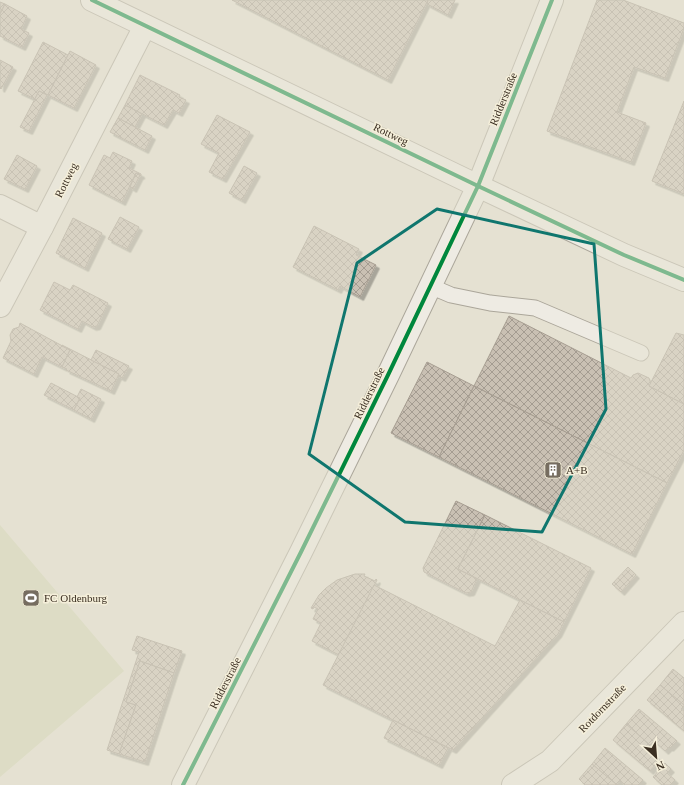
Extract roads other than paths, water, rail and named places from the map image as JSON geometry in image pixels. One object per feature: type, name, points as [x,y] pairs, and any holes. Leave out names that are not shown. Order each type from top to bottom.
[{"type":"street","name":"Rottweg","points":[[92,0],[478,186],[624,255],[684,280]]},
{"type":"street","name":"Ridderstraße","points":[[183,785],[301,552],[388,375],[478,186],[552,0]]},
{"type":"street","name":"Rottweg","points":[[0,306],[145,26]]},
{"type":"street","points":[[0,206],[42,227]]},
{"type":"street","name":"Rotdornstraße","points":[[513,785],[550,761],[684,623]]},
{"type":"lane","points":[[430,286],[451,295],[482,302],[535,308],[641,353]]},
{"type":"place","name":"A+B","points":[[553,470]]},
{"type":"place","name":"FC Oldenburg","points":[[31,598]]}]
